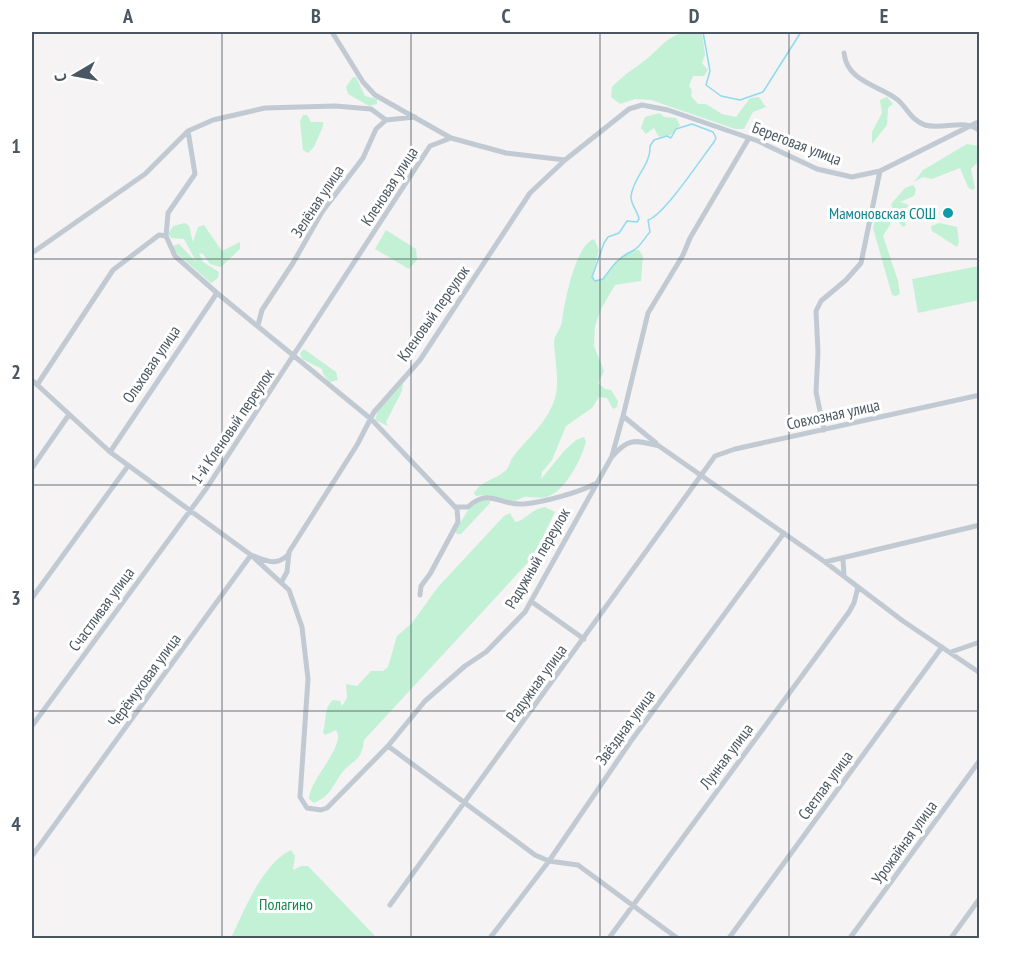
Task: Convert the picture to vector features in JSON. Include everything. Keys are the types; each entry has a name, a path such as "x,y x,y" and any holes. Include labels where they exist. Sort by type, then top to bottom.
{"street":[{"path":"332,32 369,89 451,138 506,153 565,160"},
{"path":"844,53 847,65 856,76 895,98 920,123 930,126 973,126 980,131"},
{"path":"32,253 145,174 189,131 213,120 281,106 364,108 373,110 386,120 415,117"},
{"name":"Береговая улица","path":"633,107 649,106 668,110 749,138 829,173 859,177 880,171 909,154 980,121"},
{"name":"Кленовый переулок","path":"282,581 287,572 289,554 371,419 396,384 420,360 530,193 565,160 633,107"},
{"name":"Зелёная улица","path":"258,325 262,310 293,263 322,212 363,158 376,129 386,120"},
{"path":"189,131 195,174 169,209 166,236 175,256 371,419 455,507 459,514 458,522 421,586 420,595"},
{"name":"Кленовая улица","path":"294,357 429,148 436,142 451,138"},
{"path":"611,458 648,313 749,138"},
{"path":"824,430 816,392 818,352 816,311 821,301 855,272 861,263 880,171"},
{"path":"37,385 113,270 159,235 166,236"},
{"name":"Ольховая улица","path":"110,452 217,293"},
{"name":"1-й Кленовый переулок","path":"191,509 294,357"},
{"path":"32,380 68,416 110,452 171,498 191,509 282,581"},
{"name":"Совхозная улица","path":"703,476 712,460 723,452 980,395"},
{"path":"32,468 68,416"},
{"path":"623,416 659,446"},
{"name":"Радужный переулок","path":"282,581 298,611 308,667 308,699 300,796 305,807 321,810 331,805 388,747 425,701 465,666 486,652 532,602 577,515 611,458 621,446 631,441 659,446 825,562 903,621 980,673"},
{"path":"32,598 128,466"},
{"name":"Радужная улица","path":"390,905 703,476"},
{"path":"455,507 466,507 475,499 488,496 509,504 532,503 579,491 598,483"},
{"name":"Счастливая улица","path":"32,726 191,509"},
{"path":"825,562 980,525"},
{"name":"Звёздная улица","path":"490,939 549,861 631,741 784,533"},
{"path":"251,555 274,563 280,562 289,554"},
{"name":"Черёмуховая улица","path":"32,856 251,555"},
{"path":"843,559 844,576"},
{"name":"Лунная улица","path":"609,939 849,612 858,586"},
{"path":"532,602 585,639"},
{"path":"951,652 980,642"},
{"name":"Светлая улица","path":"729,939 942,647"},
{"path":"388,747 466,801 535,855 549,861 575,864 677,939"},
{"name":"Урожайная улица","path":"850,939 980,760"},
{"path":"951,939 980,898"}],"green space":[{"path":"683,32 702,32 705,55 702,63 708,70 704,76 693,76 689,86 692,90 691,96 698,104 706,104 722,114 736,117 750,98 759,97 766,107 753,112 744,129 735,129 651,100 635,99 620,104 611,97 612,87 616,83 668,40"},
{"path":"353,77 356,77 365,96 377,99 377,104 369,106 348,94 346,87"},
{"path":"887,97 893,104 888,108 887,125 872,144 872,132 882,113 880,100"},
{"path":"660,113 664,117 676,118 680,125 671,135 659,137 654,128 646,134 641,128 645,117"},
{"path":"303,115 307,115 311,122 323,122 314,147 308,153 303,150 300,121"},
{"path":"967,144 979,146 979,161 971,169 975,188 972,190 968,187 960,168 932,179 923,177 914,182 923,170"},
{"path":"913,185 916,189 914,196 900,202 909,205 902,212 906,225 903,227 896,219 891,204 905,188"},
{"path":"884,215 890,219 890,225 883,236 898,281 900,294 896,296 892,295 873,228 875,221"},
{"path":"185,223 189,226 193,242 198,227 204,225 222,251 240,242 240,249 221,267 210,264 203,254 199,253 203,262 219,272 218,278 211,283 173,250 172,246 179,244 197,263 184,239 171,238 168,234 173,226"},
{"path":"940,223 957,227 959,242 957,247 932,231 931,226"},
{"path":"386,230 416,249 417,260 409,269 375,249"},
{"path":"594,239 599,250 592,277 595,281 603,279 618,260 627,253 639,250 643,256 641,281 615,285 601,309 595,326 594,346 604,371 598,383 605,389 611,390 618,401 617,407 613,409 607,398 599,397 592,408 566,426 552,460 542,472 541,479 576,440 584,437 586,441 572,474 554,494 544,498 524,497 510,502 489,496 476,496 474,493 480,486 506,470 513,457 544,420 553,404 557,382 554,340 561,325 576,263 587,244"},
{"path":"979,266 979,300 918,313 912,279"},
{"path":"304,349 336,372 338,380 330,382 322,369 302,359 300,353"},
{"path":"403,383 402,391 386,422 388,426 375,420 378,410"},
{"path":"483,499 490,503 461,534 457,534 455,532 468,510"},
{"path":"545,507 555,512 533,557 364,740 358,758 343,772 326,796 314,803 309,799 311,791 332,754 338,737 336,730 325,735 323,732 326,711 330,703 333,700 340,701 342,706 347,698 346,684 357,686 371,671 383,671 388,667 397,636 412,623 438,587 504,516 510,513 515,522"},
{"name":"Полагино","path":"291,850 295,856 293,870 301,866 308,866 377,938 231,938 263,877 271,866"}],"waterway":[{"path":"703,32 710,71 706,85 721,96 740,100 763,92 801,32"},
{"path":"692,124 713,132 716,138 714,142 672,198 648,220 650,232 636,249 616,262 603,279 595,281 592,277 608,237 619,233 627,221 637,222 639,219 631,196 635,182 648,159 650,146 654,140 667,136 671,138 676,129 692,124"}],"place":[{"name":"Мамоновская СОШ","path":"948,213"}]}
